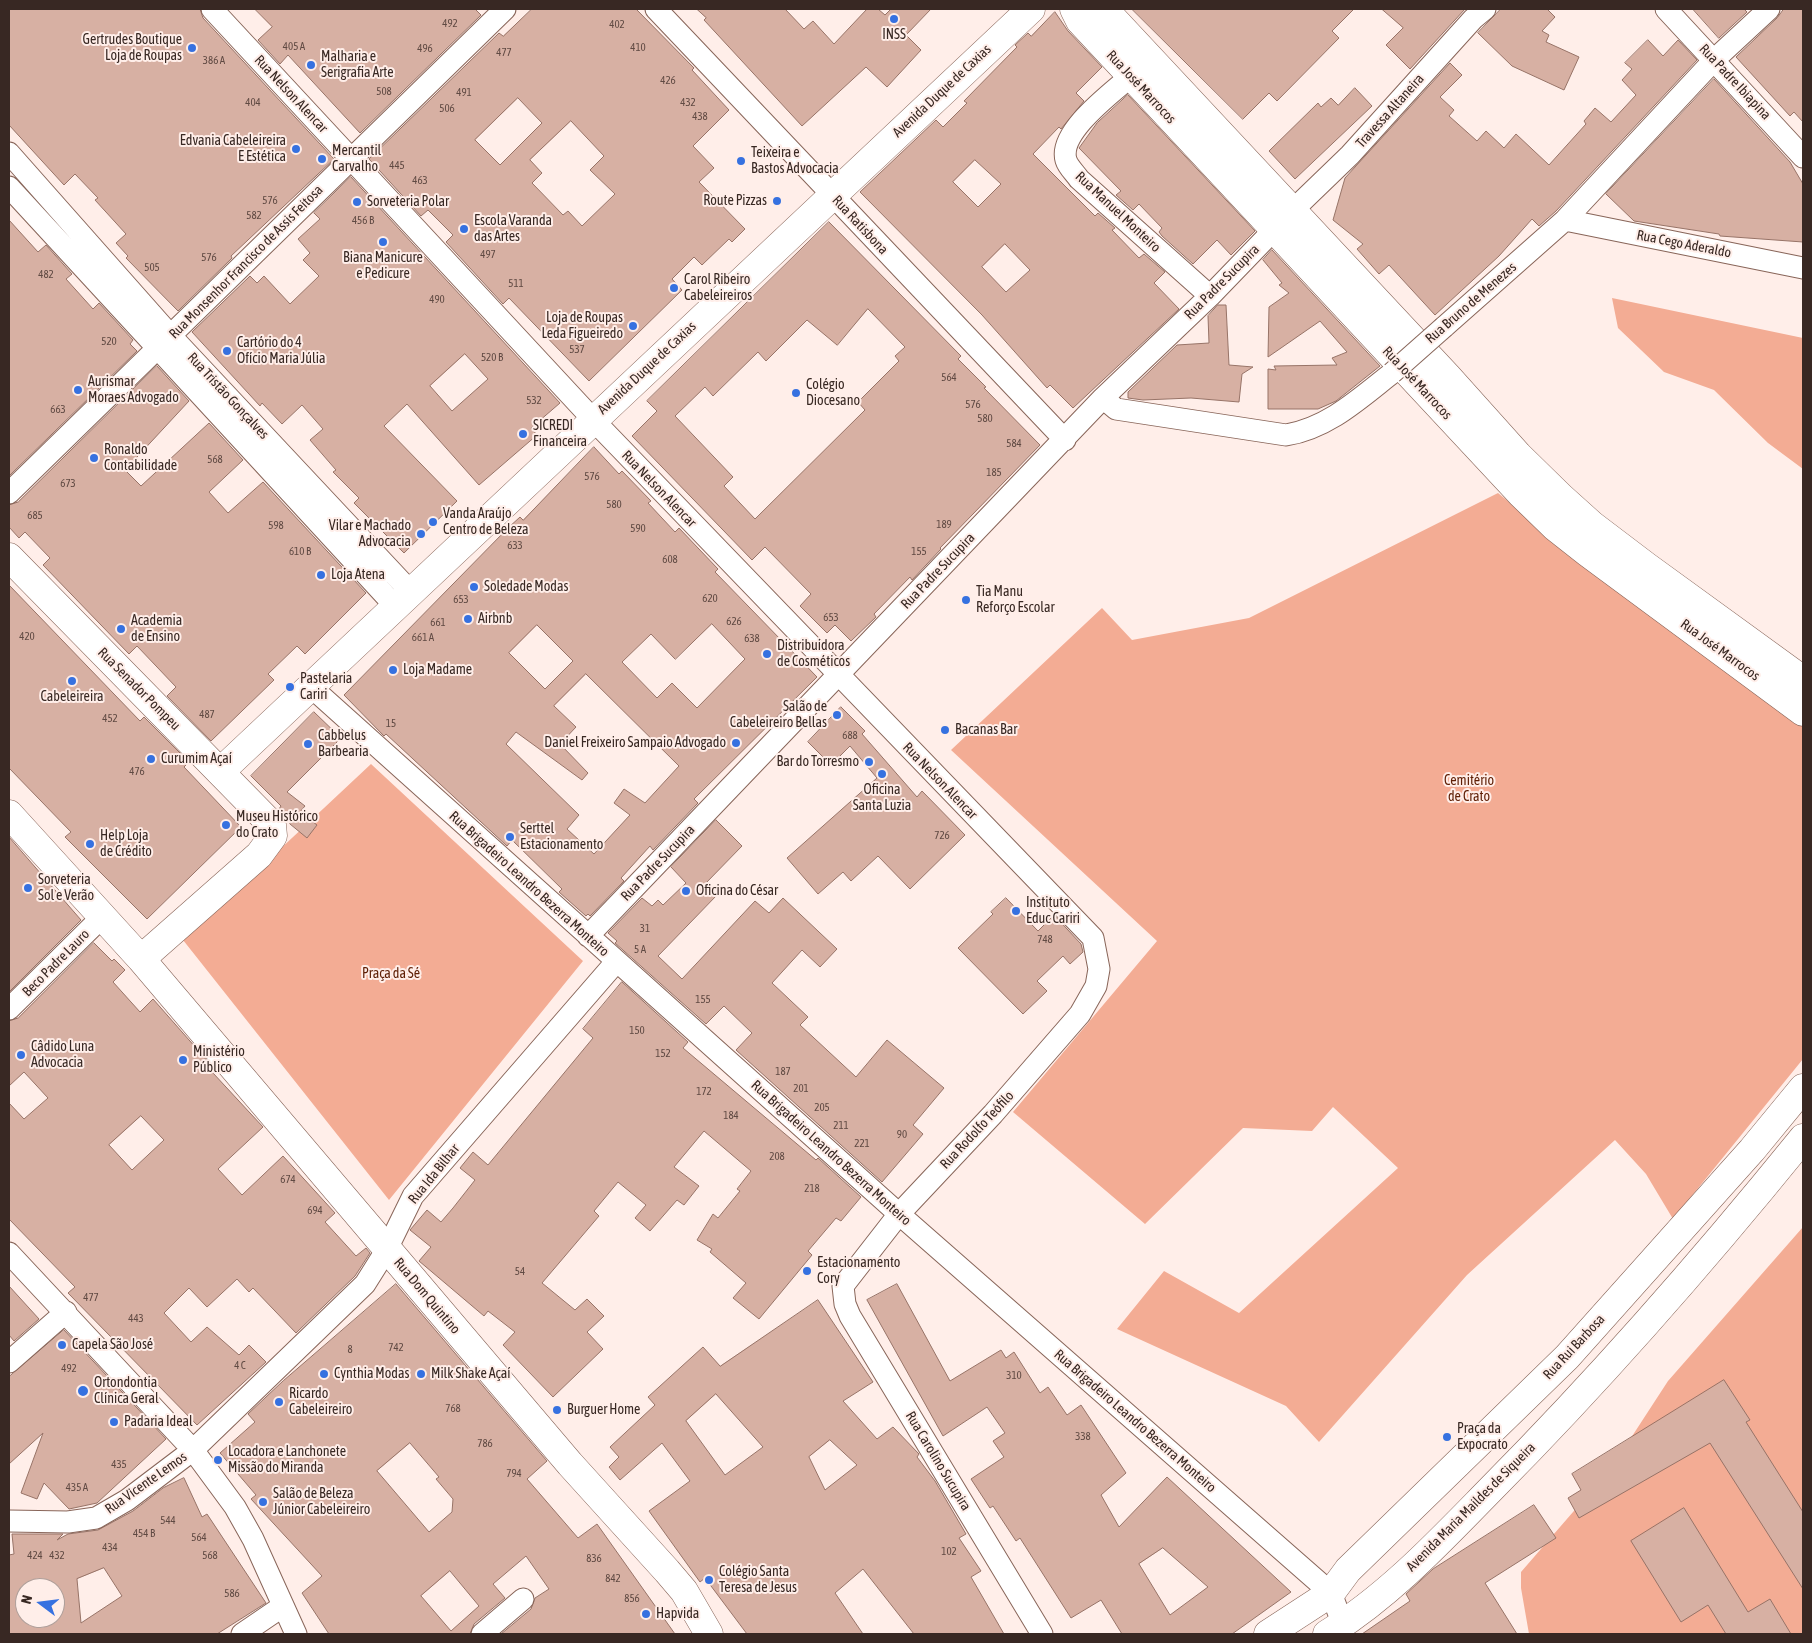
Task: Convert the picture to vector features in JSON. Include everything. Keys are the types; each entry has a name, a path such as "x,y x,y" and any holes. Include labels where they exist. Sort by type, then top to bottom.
{"main road":[{"name":"Avenida Duque de Caxias","path":"221,771 831,195 1031,9"},
{"name":"Rua José Marrocos","path":"1074,9 1080,21 1274,230 1521,494 1555,526 1639,576 1803,680"},
{"name":"Rua José Marrocos","path":"1104,9 1293,210 1524,461 1592,525 1639,576 1803,712"},
{"name":"Rua Senador Pompeu","path":"9,557 270,820 274,832 266,848 141,959"},
{"name":"Rua Dom Quintino","path":"9,814 141,959 570,1464 667,1571 693,1606 709,1634"},
{"name":"Rua Rui Barbosa","path":"1332,1593 1348,1570 1567,1357 1752,1150 1803,1088"},
{"name":"Avenida Maria Maildes de Siqueira","path":"1335,1630 1442,1538 1605,1368 1726,1232 1803,1138"},
{"path":"1268,1634 1332,1593"}],"street":[{"name":"Rua Nelson Alencar","path":"212,9 593,419 837,676 1086,930 1093,938 1099,969"},
{"name":"Rua Monsenhor Francisco de Assis Feitosa","path":"9,493 505,9"},
{"name":"Rua Ratisbona","path":"656,9 1065,440"},
{"name":"Rua Padre Ibiapina","path":"1666,9 1715,59 1803,156"},
{"name":"Rua Bruno de Menezes","path":"1103,398 1116,409 1286,435 1300,433 1323,424 1392,373 1565,220 1715,59 1769,9"},
{"name":"Travessa Altaneira","path":"1293,210 1350,155 1474,12"},
{"name":"Rua Manuel Monteiro","path":"1131,76 1074,130 1068,139 1066,161 1080,179 1210,296"},
{"name":"Rua Tristão Gonçalves","path":"9,153 164,343"},
{"name":"Rua Tristão Gonçalves","path":"9,187 164,343 403,599"},
{"name":"Rua Padre Sucupira","path":"588,936 1065,440 1103,398 1210,296 1293,210"},
{"name":"Rua Cego Aderaldo","path":"1565,220 1803,268"},
{"name":"Rua Brigadeiro Leandro Bezerra Monteiro","path":"310,686 899,1214 1332,1593"},
{"name":"Beco Padre Lauro","path":"9,1009 103,916"},
{"name":"Rua Ida Bilhar","path":"193,1450 365,1284 387,1249 413,1196 616,962"},
{"name":"Rua Rodolfo Teófilo","path":"843,1286 899,1214 993,1114 1080,1014 1096,986 1099,969"},
{"path":"9,1252 193,1450 234,1507 253,1539 296,1634"},
{"name":"Rua Carolino Sucupira","path":"843,1286 844,1304 850,1316 1042,1634"},
{"path":"9,1362 66,1312"},
{"name":"Rua Vicente Lemos","path":"9,1521 68,1522 96,1518 127,1500 193,1450"},
{"path":"1332,1593 1335,1630"},
{"path":"482,1634 522,1599"},
{"path":"242,1634 283,1606"}],"green space":[{"path":"1612,298 1803,338 1803,469 1768,443 1714,390 1664,372 1618,328"},
{"name":"Cemitério de Crato","path":"1498,493 1587,566 1803,725 1803,1059 1673,1219 1646,1174 1615,1140 1467,1275 1319,1442 1286,1406 1117,1329 1164,1271 1239,1313 1398,1168 1333,1107 1312,1131 1243,1128 1145,1224 1013,1112 1157,941 951,750 1102,608 1132,640 1249,618"},
{"name":"Praça da Sé","path":"371,764 583,961 389,1200 183,940"},
{"path":"1803,1227 1803,1634 1529,1634 1521,1588 1521,1572 1612,1467 1668,1381"}],"building":[{"path":"9,9 200,9 203,18 334,159 231,256 232,258 178,311 126,258 128,256 116,243 126,234 95,200 98,198 75,174 64,185 9,125"},
{"path":"255,9 475,9 481,15 360,133 288,55 280,64 258,40 272,27"},
{"path":"532,9 636,9 694,68 692,70 729,110 693,146 714,168 699,182 745,229 732,242 729,239 702,265 694,257 672,279 682,290 589,381 509,298 503,304 446,242 453,235 428,210 421,216 369,159 499,33 503,36","holes":["518,98 542,123 500,165 475,140","571,121 604,156 590,170 615,194 582,226 568,211 563,215 532,183 542,173 530,160"]},
{"path":"697,9 785,9 804,29 813,21 834,44 867,9 878,9 885,15 891,9 931,9 906,35 921,50 887,87 866,67 802,126 704,20 706,18"},
{"path":"1132,9 1354,9 1332,31 1339,38 1277,101 1269,93 1243,119"},
{"path":"1382,9 1465,9 1410,69 1386,45 1403,28"},
{"path":"1501,9 1547,9 1555,17 1542,31 1549,35 1546,42 1579,57 1564,90 1512,66 1478,33"},
{"path":"1693,9 1744,9 1747,12 1719,38"},
{"path":"1784,9 1803,9 1803,122 1794,112 1790,116 1736,57"},
{"path":"1055,12 1068,31 1102,67 1076,93 1084,101 1061,129 1059,127 1033,154 1095,216 1098,213 1115,228 1112,230 1139,258 1144,254 1165,272 1154,283 1179,309 1073,408 1050,385 1047,388 982,315 860,192 936,120 943,127 967,103 964,101 1017,47 1015,45 1028,33 1031,36","holes":["975,160 1001,184 978,207 953,182","1005,244 1030,270 1006,292 982,267"]},
{"path":"1648,40 1663,56 1678,40 1697,60 1556,211 1539,226 1532,219 1499,256 1435,315 1389,265 1379,274 1357,249 1363,244 1333,220 1345,178 1450,63 1462,75 1440,97 1454,110 1449,116 1477,141 1486,131 1504,148 1516,134 1549,165 1586,124 1584,121 1595,108 1611,122 1636,95 1622,80 1632,69 1625,63"},
{"path":"1714,79 1790,162 1803,184 1803,242 1720,236 1719,234 1634,221 1606,194"},
{"path":"1355,88 1372,106 1295,179 1269,151 1318,103 1321,107 1331,98 1338,105"},
{"path":"1128,95 1255,231 1231,255 1217,240 1193,264 1162,236 1159,232 1162,228 1139,204 1133,210 1116,195 1121,191 1079,148 1097,123"},
{"path":"351,177 560,403 531,428 537,435 479,485 407,404 384,426 457,501 404,553 354,503 359,498 333,472 336,470 310,440 323,429 302,405 282,424 262,403 260,406 192,332 250,276 257,283 264,276 290,304 319,276 303,260 310,253 298,239 320,219 314,213","holes":["465,354 488,379 452,411 430,386"]},
{"path":"9,220 38,252 46,245 72,274 66,279 93,309 99,303 133,340 130,344 137,351 9,476"},
{"path":"829,222 961,356 958,359 1040,445 940,548 912,580 910,577 874,614 876,617 851,641 835,625 827,633 800,606 811,594 765,547 752,560 632,436 657,411 647,401","holes":["868,309 905,347 895,356 899,361 858,402 865,410 755,519 724,486 733,477 675,416 705,387 713,396 758,352 766,361 807,320 837,345"]},
{"path":"1272,250 1380,366 1336,401 1318,409 1268,409 1268,369 1276,370 1274,366 1337,365 1332,358 1347,352 1320,321 1268,357 1269,307 1289,293 1279,285 1282,283 1263,260"},
{"path":"1218,305 1226,305 1229,365 1253,367 1242,374 1239,402 1191,398 1143,400 1128,398 1128,392 1177,345 1209,343 1208,316"},
{"path":"157,366 189,401 125,470 141,486 209,423 243,460 209,492 228,513 263,482 366,593 305,654 297,646 268,674 274,680 211,741 167,696 176,687 137,646 129,654 43,565 50,558 25,532 19,538 9,527 9,505 18,502"},
{"path":"594,447 619,474 622,471 651,501 648,503 675,532 679,528 718,569 715,572 817,677 694,799 698,803 653,850 650,846 621,878 624,881 590,916 588,914 586,916 559,892 562,889 512,840 507,846 386,734 384,736 344,695 508,528 520,517 523,520","holes":["712,624 745,659 697,708 672,683 657,698 622,662 651,634 675,659","537,625 573,661 545,689 509,653","586,674 679,766 645,803 624,789 614,803 630,815 594,854 567,829 579,815 506,744 516,732 582,780 588,773 560,744 576,727 554,706"]},
{"path":"9,585 140,721 144,717 189,762 184,767 241,827 147,919 65,837 71,832 9,768"},
{"path":"841,707 865,731 862,734 917,797 922,791 965,835 910,889 878,856 851,881 843,872 818,894 787,858 877,778 850,746 831,765 808,742"},
{"path":"314,712 341,738 287,792 305,806 293,820 279,809 281,806 251,776"},
{"path":"300,812 317,825 307,838 290,824"},
{"path":"716,820 742,846 705,884 717,895 658,956 682,979 755,901 769,913 783,898 837,949 820,967 802,950 772,983 808,1017 800,1025 856,1077 887,1040 944,1088 913,1125 923,1134 882,1182 736,1050 752,1033 724,1006 706,1024 615,943 617,941 608,933 642,898 652,906 658,900 663,905 686,883 671,867"},
{"path":"9,837 81,920 9,992"},
{"path":"1006,898 1038,931 1054,915 1081,944 1083,952 1070,964 1063,956 1037,981 1047,991 1023,1014 958,948 993,914 991,912"},
{"path":"94,943 112,961 114,959 125,970 113,982 140,1012 153,999 204,1057 215,1071 213,1073 263,1127 218,1169 242,1195 283,1156 335,1213 325,1222 356,1256 366,1248 370,1253 355,1276 296,1333 253,1288 249,1292 237,1279 207,1307 189,1288 164,1313 191,1342 207,1327 239,1355 249,1345 266,1362 197,1425 68,1293 75,1287 9,1219 9,1103 24,1119 48,1098 24,1072 9,1086 9,1021 18,1018","holes":["141,1116 164,1140 132,1170 109,1145"]},
{"path":"622,982 688,1042 683,1048 816,1160 818,1158 861,1197 841,1221 836,1218 808,1251 812,1255 759,1319 733,1298 746,1283 710,1252 712,1249 697,1240 713,1214 718,1218 740,1191 737,1189 751,1171 704,1131 674,1167 699,1186 684,1205 677,1200 650,1231 635,1218 646,1205 618,1182 594,1211 599,1216 542,1283 575,1310 587,1299 604,1316 587,1332 603,1349 553,1397 503,1345 515,1332 488,1311 484,1316 419,1261 431,1247 410,1230 427,1210 441,1222 453,1208 475,1180 460,1168 473,1152 488,1165 593,1038 583,1029"},
{"path":"396,1284 547,1461 527,1479 578,1538 597,1524 675,1634 501,1634 531,1609 535,1598 549,1589 526,1556 493,1584 505,1598 474,1624 470,1634 329,1634 302,1593 322,1576 251,1499 256,1495 220,1453 255,1422 248,1414 283,1381","holes":["410,1443 439,1477 436,1479 453,1499 452,1512 429,1532 377,1471","450,1571 479,1606 451,1631 421,1596"]},
{"path":"897,1284 950,1381 1001,1350 1006,1358 1014,1352 1040,1393 1048,1387 1067,1415 1081,1405 1126,1473 1101,1495 1119,1527 1167,1477 1291,1592 1232,1634 1122,1634 1101,1600 1071,1618 1020,1538 1016,1541 993,1506 990,1508 971,1479 1004,1457 993,1441 1005,1433 987,1407 943,1436 867,1300","holes":["1163,1548 1208,1587 1170,1615 1139,1564"]},
{"path":"9,1286 39,1319 14,1341 9,1335"},
{"path":"818,1300 873,1382 843,1401 877,1439 893,1427 919,1454 917,1457 935,1481 966,1534 959,1538 981,1571 971,1577 1004,1634 914,1634 863,1569 835,1593 863,1634 747,1634 705,1578 700,1582 649,1511 690,1481 662,1443 620,1480 609,1467 619,1457 610,1447 655,1405 648,1397 703,1347 720,1366","holes":["716,1394 763,1447 725,1475 686,1421","830,1440 857,1465 825,1490 809,1457"]},
{"path":"64,1330 166,1439 97,1503 69,1509 44,1483 37,1499 21,1493 43,1433 9,1464 9,1377"},
{"path":"1724,1380 1750,1420 1746,1422 1803,1512 1803,1589 1710,1443 1579,1518 1568,1498 1581,1490 1572,1474"},
{"path":"184,1478 202,1517 207,1514 266,1603 217,1634 9,1634 9,1555 14,1554 12,1534 63,1534 57,1540 68,1534 98,1530 133,1511 163,1488","holes":["104,1568 122,1596 81,1623 77,1579"]},
{"path":"1534,1505 1556,1538 1485,1583 1517,1634 1362,1634 1410,1601 1406,1594 1433,1569"},
{"path":"1684,1508 1748,1612 1770,1599 1791,1634 1726,1634 1708,1605 1681,1622 1631,1541"}],"place":[{"name":"INSS","path":"894,19"},
{"name":"Gertrudes Boutique Loja de Roupas","path":"192,48"},
{"name":"Malharia e Serigrafia Arte","path":"311,65"},
{"name":"Edvania Cabeleireira E Estética","path":"296,149"},
{"name":"Mercantil Carvalho","path":"322,159"},
{"name":"Teixeira e Bastos Advocacia","path":"741,161"},
{"name":"Route Pizzas","path":"777,201"},
{"name":"Sorveteria Polar","path":"357,202"},
{"name":"Escola Varanda das Artes","path":"464,229"},
{"name":"Biana Manicure e Pedicure","path":"383,242"},
{"name":"Carol Ribeiro Cabeleireiros","path":"674,288"},
{"name":"Loja de Roupas Leda Figueiredo","path":"633,326"},
{"name":"Cartório do 4 Ofício Maria Júlia","path":"227,351"},
{"name":"Aurismar Moraes Advogado","path":"78,390"},
{"name":"Colégio Diocesano","path":"796,393"},
{"name":"SICREDI Financeira","path":"523,434"},
{"name":"Ronaldo Contabilidade","path":"94,458"},
{"name":"Vanda Araújo Centro de Beleza","path":"433,522"},
{"name":"Vilar e Machado Advocacia","path":"421,534"},
{"name":"Loja Atena","path":"321,575"},
{"name":"Soledade Modas","path":"474,587"},
{"name":"Tia Manu Reforço Escolar","path":"966,600"},
{"name":"Airbnb","path":"468,619"},
{"name":"Academia de Ensino","path":"121,629"},
{"name":"Distribuidora de Cosméticos","path":"767,654"},
{"name":"Loja Madame","path":"393,670"},
{"name":"Cabeleireira","path":"72,681"},
{"name":"Pastelaria Cariri","path":"290,687"},
{"name":"Salão de Cabeleireiro Bellas","path":"837,715"},
{"name":"Bacanas Bar","path":"945,730"},
{"name":"Daniel Freixeiro Sampaio Advogado","path":"736,743"},
{"name":"Cabbelus Barbearia","path":"308,744"},
{"name":"Curumim Açaí","path":"151,759"},
{"name":"Bar do Torresmo","path":"869,762"},
{"name":"Oficina Santa Luzia","path":"882,774"},
{"name":"Museu Histórico do Crato","path":"226,825"},
{"name":"Serttel Estacionamento","path":"510,837"},
{"name":"Help Loja de Crédito","path":"90,844"},
{"name":"Sorveteria Sol e Verão","path":"28,888"},
{"name":"Oficina do César","path":"686,891"},
{"name":"Instituto Educ Cariri","path":"1016,911"},
{"name":"Câdido Luna Advocacia","path":"21,1055"},
{"name":"Ministério Público","path":"183,1060"},
{"name":"Estacionamento Cory","path":"807,1271"},
{"name":"Capela São José","path":"62,1345"},
{"name":"Cynthia Modas","path":"324,1374"},
{"name":"Milk Shake Açaí","path":"421,1374"},
{"name":"Ortondontia Clínica Geral","path":"83,1391"},
{"name":"Ricardo Cabeleireiro","path":"279,1402"},
{"name":"Burguer Home","path":"557,1410"},
{"name":"Padaria Ideal","path":"114,1422"},
{"name":"Praça da Expocrato","path":"1447,1437"},
{"name":"Locadora e Lanchonete Missão do Miranda","path":"218,1460"},
{"name":"Salão de Beleza Júnior Cabeleireiro","path":"263,1502"},
{"name":"Colégio Santa Teresa de Jesus","path":"709,1580"},
{"name":"Hapvida","path":"646,1614"}]}
